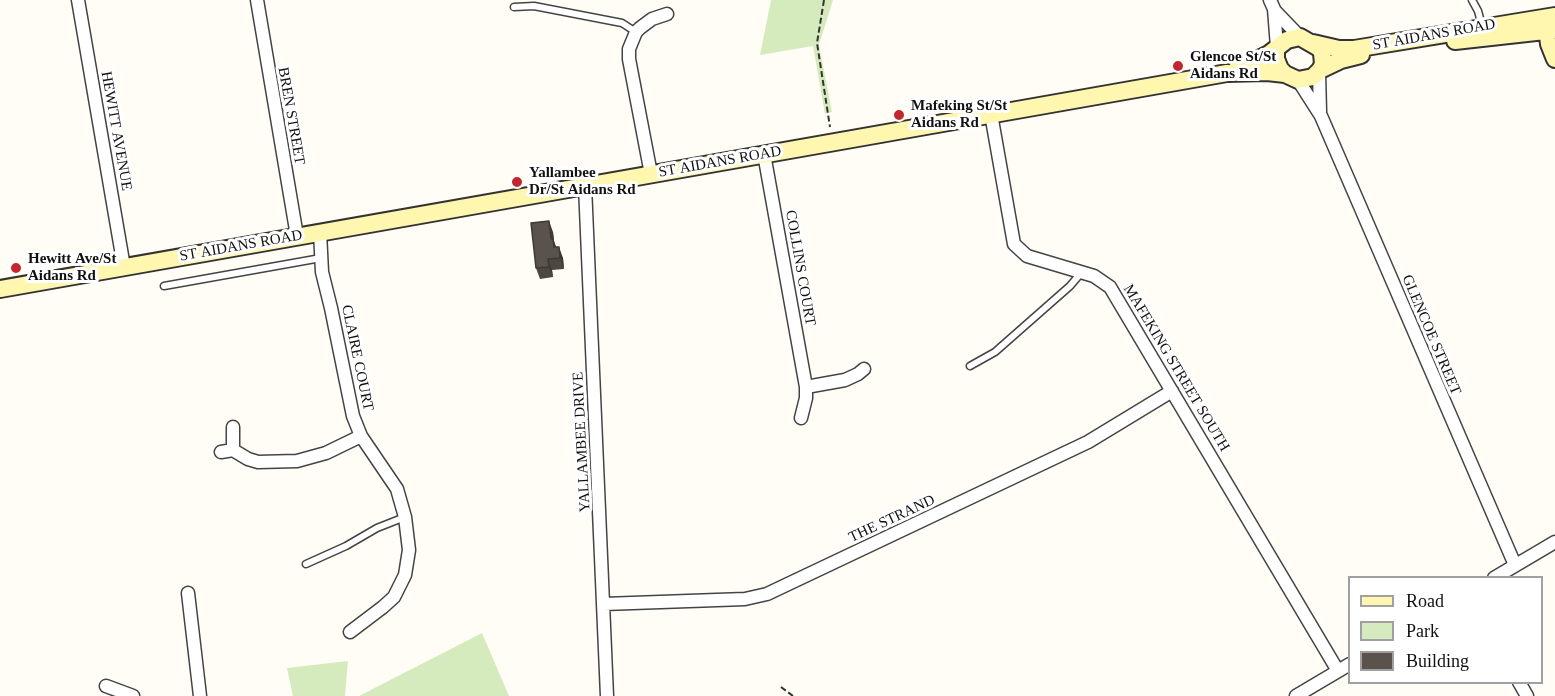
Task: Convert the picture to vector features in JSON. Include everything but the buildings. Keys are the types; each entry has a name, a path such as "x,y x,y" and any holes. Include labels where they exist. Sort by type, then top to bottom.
{"street":[{"name":"HEWITT AVENUE","path":"78,0 124,267"},
{"name":"BREN STREET","path":"256,0 297,236"},
{"path":"1272,4 1306,40 1322,53 1323,64 1320,71 1308,80 1292,77 1278,64 1272,4"},
{"path":"651,174 629,49 636,32 651,20 667,14"},
{"name":"ST AIDANS ROAD","path":"1306,40 1339,49 1354,49 1482,26 1551,24"},
{"name":"ST AIDANS ROAD","path":"1320,71 1341,60 1551,24"},
{"path":"1551,24 1555,59"},
{"path":"1276,48 1287,40 1306,40"},
{"name":"ST AIDANS ROAD","path":"1227,74 1261,59 1276,48"},
{"name":"GLENCOE STREET","path":"1320,71 1321,117"},
{"name":"ST AIDANS ROAD","path":"0,289 1227,74 1275,72 1292,77"},
{"name":"GLENCOE STREET","path":"1292,77 1321,117 1515,566"},
{"name":"MAFEKING STREET SOUTH","path":"991,114 1014,244 1027,256 1101,279 1110,287 1338,671"},
{"name":"COLLINS COURT","path":"764,154 806,387 805,409 801,418"},
{"name":"YALLAMBEE DRIVE","path":"585,186 607,696"},
{"name":"CLAIRE COURT","path":"320,232 322,272 353,416 362,436 392,479 405,517 409,549 405,575 394,597 350,632"},
{"path":"806,387 845,380 864,369"},
{"name":"THE STRAND","path":"604,604 745,599 767,594 1088,442 1172,391"},
{"path":"233,427 227,451 258,462 297,461 326,453 362,436"},
{"path":"1498,576 1555,542"},
{"path":"188,593 201,696"},
{"path":"1296,696 1348,665"},
{"path":"106,686 133,696"}],"lane":[{"path":"1472,0 1482,26"},
{"path":"514,7 534,6 622,23 636,32"},
{"name":"ST AIDANS ROAD","path":"164,286 321,258"},
{"path":"970,366 994,352 1070,286 1081,272"},
{"path":"306,564 346,546 377,528 405,517"}],"path":[{"path":"824,0 817,40 830,129"},
{"path":"781,687 793,696"}],"green space":[{"path":"771,0 833,0 819,45 832,112 825,114 813,46 760,55"},
{"path":"482,633 509,696 359,696"},
{"path":"348,661 345,696 293,696 287,668"}],"place":[{"name":"Glencoe St/St Aidans Rd","path":"1178,66"},
{"name":"Mafeking St/St Aidans Rd","path":"899,115"},
{"name":"Yallambee Dr/St Aidans Rd","path":"517,182"},
{"name":"Hewitt Ave/St Aidans Rd","path":"16,268"}]}
